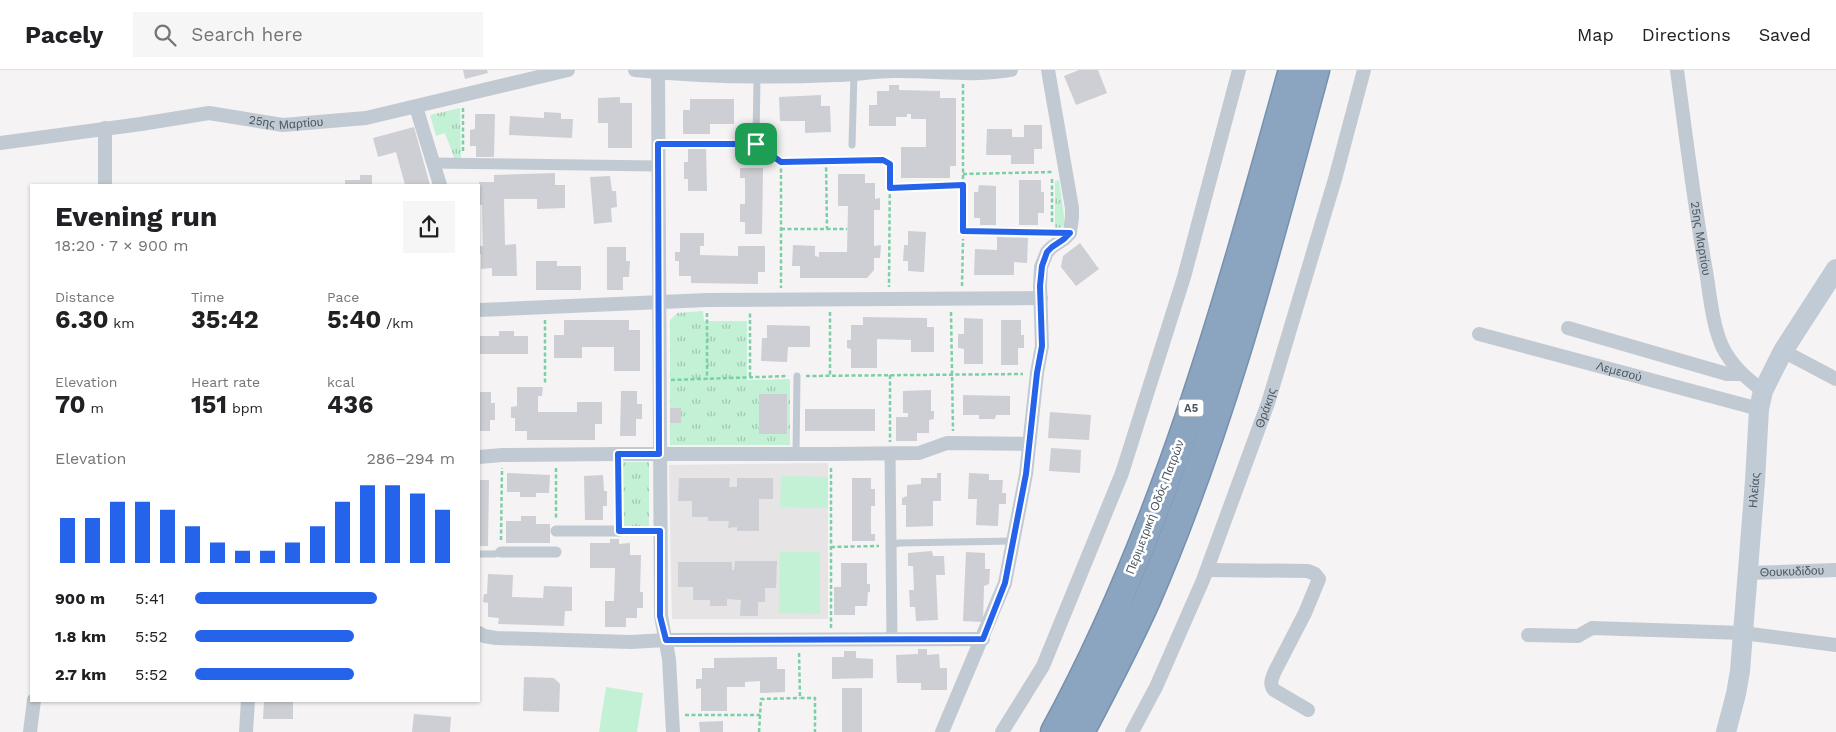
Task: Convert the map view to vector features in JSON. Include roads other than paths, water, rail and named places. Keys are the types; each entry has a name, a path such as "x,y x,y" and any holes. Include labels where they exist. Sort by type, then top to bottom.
{"highway":[{"name":"Περιμετρική Οδός Πατρών","path":"1054,732 1092,659 1124,588 1181,442 1248,226 1292,70"},
{"name":"Περιμετρική Οδός Πατρών","path":"1081,732 1114,670 1147,600 1204,450 1238,348 1272,233 1316,70"}],"main road":[{"name":"Ηλείας","path":"1726,732 1736,694 1743,633 1761,400 1783,351 1836,269"}],"street":[{"name":"25ης Μαρτίου","path":"0,143 209,113 283,125 376,117 463,94 568,70"},
{"path":"635,70 757,77 802,73 854,74 892,70 963,72 1011,70"},
{"path":"942,732 983,639 1005,583 1024,488 1037,373 1042,346 1040,276 1044,258 1052,247 1070,233 1072,216 1048,70"},
{"path":"1002,732 1043,666 1122,473 1184,276 1239,70"},
{"name":"Θράκης","path":"1132,732 1156,687 1208,570 1268,403 1335,180 1364,70"},
{"name":"25ης Μαρτίου","path":"1677,70 1714,320 1722,345 1732,362 1761,400"},
{"path":"658,72 660,616 670,659 673,732"},
{"path":"416,107 440,184"},
{"path":"104,128 105,184"},
{"path":"433,164 658,166"},
{"path":"480,310 707,300 1041,298"},
{"path":"1568,328 1727,374 1742,374"},
{"name":"Λεμεσού","path":"1479,334 1761,400"},
{"path":"1783,351 1836,379"},
{"path":"480,457 556,454 919,453 953,442 1029,444"},
{"path":"890,453 892,639"},
{"path":"556,532 619,531"},
{"path":"501,552 556,552"},
{"path":"1208,570 1308,571 1315,574 1319,579 1312,598 1277,666 1271,682 1271,687 1274,690 1308,710"},
{"name":"Θουκυδίδου","path":"1748,573 1836,570"},
{"path":"1528,635 1578,636 1592,628 1743,633 1836,645"},
{"path":"480,633 484,636 496,638 631,642 666,640 983,639"},
{"path":"30,732 34,702"},
{"path":"246,732 248,702"}],"lane":[{"path":"852,145 854,74"},
{"path":"756,144 757,77"},
{"path":"963,231 1070,233"},
{"path":"796,454 797,376"},
{"path":"891,545 899,542 1013,541"},
{"path":"480,554 501,552"}]}
